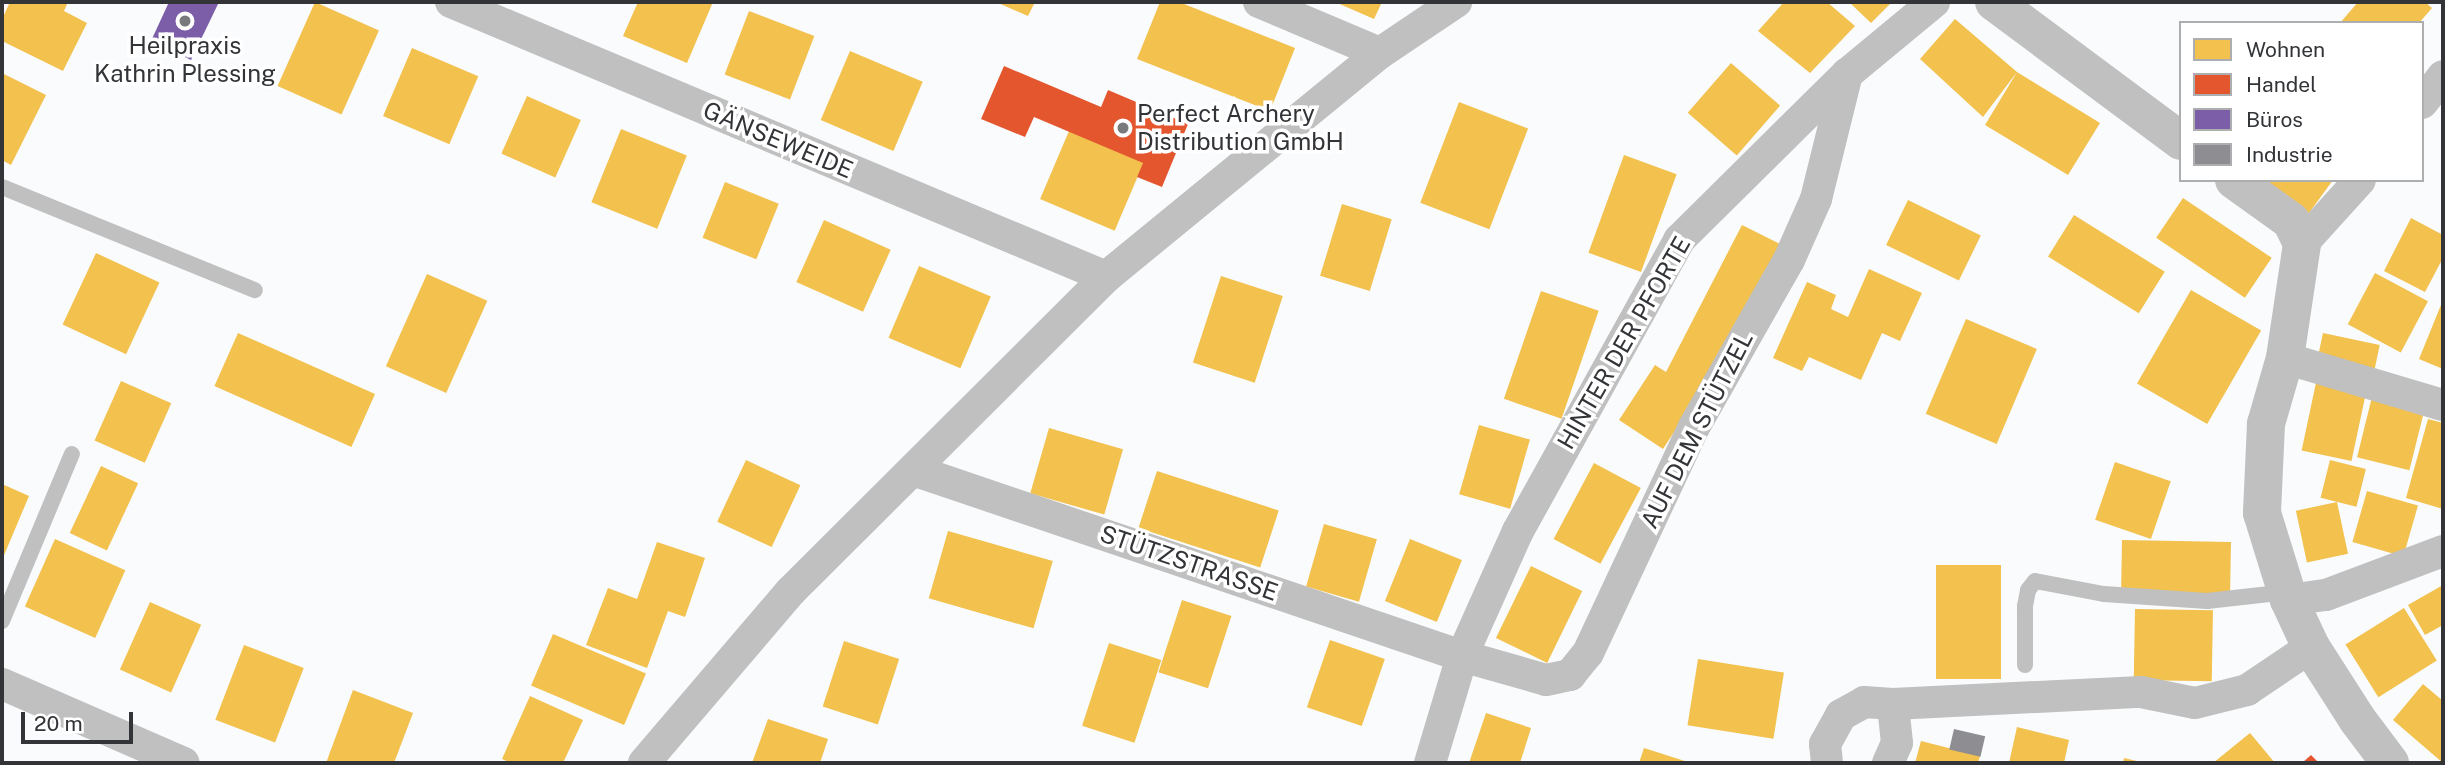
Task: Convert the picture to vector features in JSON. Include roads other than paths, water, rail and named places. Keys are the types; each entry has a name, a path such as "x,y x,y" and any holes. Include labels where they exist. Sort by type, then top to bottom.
{"street":[{"name":"GÄNSEWEIDE","path":"451,2 1106,278"},
{"path":"1259,2 1380,53"},
{"path":"644,763 791,591 916,471 1106,278 1380,53 1457,2"},
{"name":"HINTER DER PFORTE","path":"1430,763 1462,656 1518,531 1679,240 1847,74 1934,2"},
{"path":"1994,2 2179,140"},
{"name":"AUF DEM STÜTZEL","path":"1462,656 1546,680 1570,675 1588,653 1694,427 1789,260 1816,199 1847,74"},
{"path":"2424,100 2443,76"},
{"path":"2237,182 2291,221 2302,244"},
{"path":"2358,182 2302,244 2285,358 2266,424 2262,513 2288,596 2311,648 2357,719 2390,763"},
{"path":"2285,358 2443,405"},
{"name":"STÜTZSTRASSE","path":"916,471 1462,656"},
{"path":"2288,596 2326,595 2443,551"},
{"path":"1827,763 1825,744 1841,715 1864,702 1893,705 2141,692 2195,703 2247,690 2311,648"},
{"path":"2,684 184,763"},
{"path":"1888,763 1897,743 1893,705"}],"lane":[{"path":"2,187 255,290"},
{"path":"2,621 72,454"},
{"path":"2025,665 2025,606 2028,590 2035,581 2104,594 2207,601 2288,596"}],"place":[{"name":"Heilpraxis Kathrin Plessing","path":"185,21"},
{"name":"Perfect Archery Distribution GmbH","path":"1123,128"}]}
